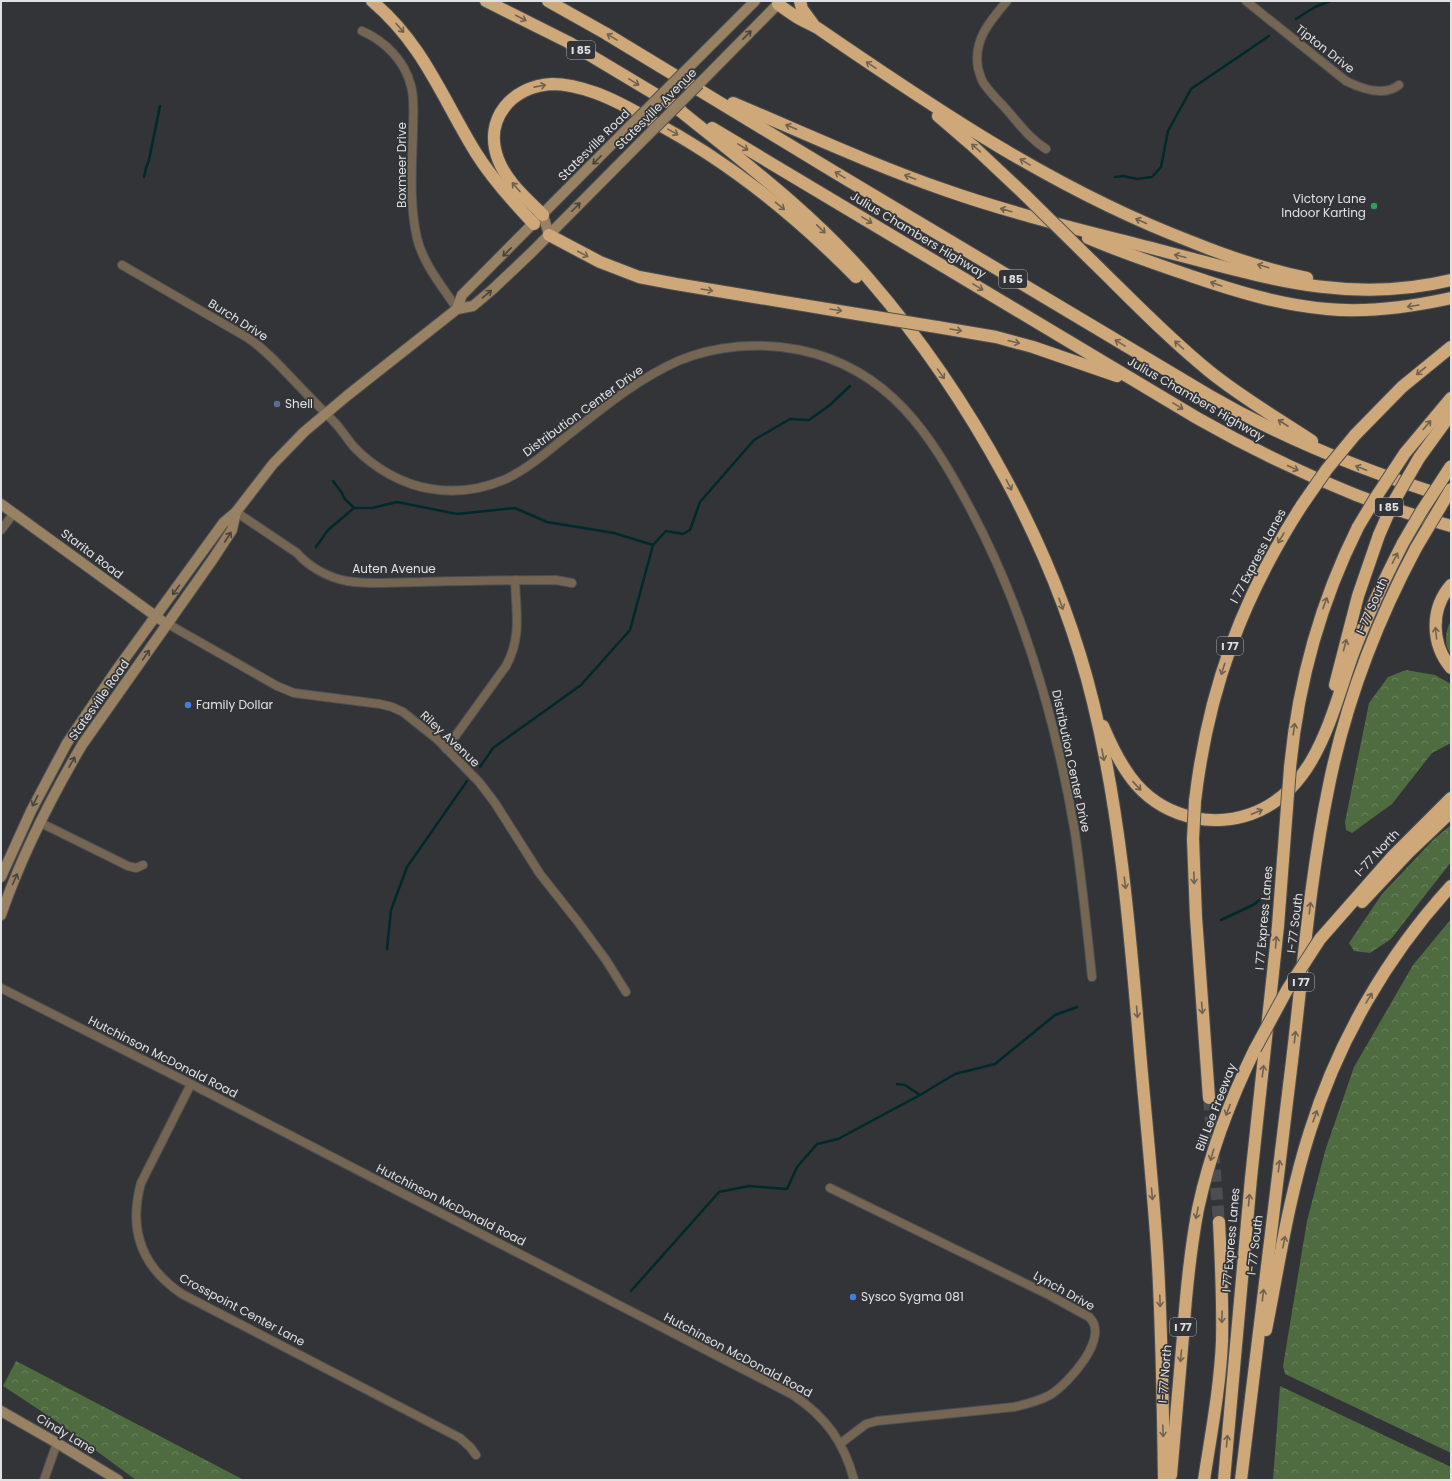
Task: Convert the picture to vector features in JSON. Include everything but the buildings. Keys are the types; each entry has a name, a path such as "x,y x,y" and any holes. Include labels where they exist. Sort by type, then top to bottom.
{"highway":[{"path":"372,1 396,24 416,48 434,77 469,142 500,188 538,220"},
{"name":"Julius Chambers Highway","path":"486,1 568,42 1219,430 1297,470 1371,501 1451,526"},
{"name":"Julius Chambers Highway","path":"548,1 693,85 836,173 1215,399 1262,425 1340,459 1394,480 1451,498"},
{"path":"800,1 802,9 816,28"},
{"path":"778,2 800,19 816,28 904,88 1044,173 1086,196 1144,223 1204,247 1265,267 1302,277 1383,290"},
{"path":"538,220 498,159 494,142 497,119 512,99 534,87 553,84 595,93 623,105 674,132 714,157 761,191 798,222 844,265 918,343"},
{"path":"693,85 900,174 977,201 1044,220 1274,279 1331,289 1383,290 1418,287 1451,280"},
{"path":"904,88 968,142 1024,194 1155,323 1208,370 1247,399 1340,459"},
{"path":"673,105 782,194 826,234 884,297 968,413 1024,514 1058,593 1093,703 1119,838 1129,922 1158,1262 1164,1480"},
{"path":"1044,220 1146,261 1232,290 1279,302 1328,309 1362,310 1398,308 1451,298"},
{"path":"549,235 600,262 639,277 683,286 996,337 1033,347 1145,386"},
{"name":"I 77 Express Lanes","path":"1209,1098 1196,918 1193,839 1195,801 1201,755 1211,712 1233,639 1260,575 1280,539 1327,470 1354,436 1402,387 1451,347"},
{"name":"I 77 Express Lanes","path":"1224,1480 1251,1178 1277,934 1290,768 1300,694 1311,646 1332,586 1358,527 1405,453 1451,398"},
{"path":"1323,737 1356,603 1379,535 1393,503 1419,458 1451,414"},
{"path":"1093,703 1114,752 1124,768 1135,783 1148,796 1166,808 1178,814 1197,819 1216,820 1246,816 1265,808 1282,796 1299,780 1311,762 1323,737 1368,617 1385,578 1421,512 1451,466"},
{"name":"I-77 South","path":"1241,1480 1310,912 1326,798 1343,729 1364,662 1388,603 1416,548 1451,489"},
{"path":"1451,585 1440,603 1435,628 1440,650 1451,668"},
{"name":"I-77 North","path":"1255,1049 1287,990 1323,935 1393,856 1451,798"},
{"path":"1323,935 1344,922 1408,853 1451,812"},
{"path":"1247,1431 1291,1202 1303,1154 1317,1109 1345,1044 1377,984 1416,927 1451,886"},
{"name":"Bill Lee Freeway","path":"1206,1176 1227,1112 1255,1049"},
{"name":"I-77 North","path":"1170,1480 1189,1269 1194,1228 1206,1176"},
{"name":"I 77 Express Lanes","path":"1204,1480 1216,1400 1222,1342 1223,1301 1218,1222"}],"main road":[{"name":"Statesville Road","path":"457,309 462,295 755,1"},
{"name":"Statesville Avenue","path":"549,235 720,63 778,2"},
{"path":"538,220 549,235"},
{"name":"Statesville Road","path":"1,877 30,811 67,743 115,672 224,522 236,512 273,464 325,414 457,309 473,306 507,276 549,235"},
{"name":"Starita Road","path":"1,504 156,617 168,624"},
{"name":"Statesville Road","path":"1,915 11,888 65,774 82,745 168,624 232,530 236,512"},
{"name":"Cindy Lane","path":"1,1411 118,1480"}],"street":[{"path":"1006,1 987,26 979,41 977,58 980,74 984,85 1030,136 1046,149"},
{"name":"Tipton Drive","path":"1246,1 1346,81 1361,88 1382,92 1394,89 1399,85"},
{"name":"Boxmeer Drive","path":"362,31 378,39 391,51 403,67 411,84 414,102 412,189 417,240 430,267 457,309"},
{"name":"Burch Drive","path":"122,265 255,343 270,355 325,414"},
{"name":"Distribution Center Drive","path":"325,414 363,456 388,473 403,481 424,488 447,491 494,483 517,473 637,384 681,360 711,351 728,347 761,345 800,350 825,357 839,363 879,386 900,404 918,424 936,448 951,473 990,549 1024,630 1046,700 1064,775 1080,866 1092,977"},
{"name":"Auten Avenue","path":"236,512 311,565 326,574 346,581 378,583 556,580 572,583"},
{"path":"1,530 14,513"},
{"path":"446,749 506,666 512,655 517,632 515,580"},
{"name":"Riley Avenue","path":"168,624 277,686 294,692 380,704 392,707 408,716 446,749 480,782 540,874 606,960 626,992"},
{"path":"41,823 128,866 136,868 143,865"},
{"name":"Hutchinson McDonald Road","path":"1,988 191,1084 793,1395 818,1413 834,1432 850,1463 854,1480"},
{"name":"Crosspoint Center Lane","path":"191,1084 141,1183 138,1196 136,1217 137,1230 140,1244 152,1268 165,1282 182,1294 460,1438 476,1455"},
{"name":"Lynch Drive","path":"830,1188 1049,1295 1089,1317 1094,1321 1095,1325 1093,1341 1084,1361 1064,1385 1036,1402 1014,1408 940,1414 866,1424 841,1443"},
{"path":"44,1480 57,1443"}],"green space":[{"path":"1451,620 1451,654 1448,650 1446,637"},
{"path":"1406,670 1435,675 1451,684 1451,743 1432,753 1392,804 1352,833 1346,830 1345,822 1369,703 1388,677"},
{"path":"1451,825 1451,862 1391,939 1370,953 1354,951 1349,943 1382,894 1434,839"},
{"path":"1451,919 1451,1453 1285,1374 1283,1366 1307,1221 1325,1151 1354,1067 1413,965"},
{"path":"16,1361 244,1480 136,1480 53,1419 3,1386"},
{"path":"1280,1386 1451,1467 1451,1480 1273,1480"}],"waterway":[{"path":"1296,19 1315,7 1330,1"},
{"path":"1115,177 1123,176 1137,179 1152,177 1161,167 1168,131 1191,89 1269,36"},
{"path":"144,177 160,106"},
{"path":"480,767 493,748 581,685 630,630 653,545 666,531 683,534 690,530 700,502 754,440 790,419 809,420 830,405 850,386"},
{"path":"333,481 344,498 354,508"},
{"path":"316,547 328,530 354,508 372,508 397,502 457,514 515,508 547,522 614,533 653,545"},
{"path":"387,949 391,910 407,867 467,781"},
{"path":"1221,920 1253,905 1261,899 1264,899"},
{"path":"631,1291 719,1192 749,1186 787,1189 797,1167 817,1144 838,1139 920,1095 955,1074 995,1064 1055,1015 1077,1007"},
{"path":"897,1084 905,1085 920,1095"}],"tunnel":[{"path":"1209,1098 1219,1222"}],"place":[{"name":"Victory Lane Indoor Karting","path":"1374,206"},
{"name":"Shell","path":"277,404"},
{"name":"Family Dollar","path":"188,705"},
{"name":"Sysco Sygma 081","path":"853,1297"}]}
